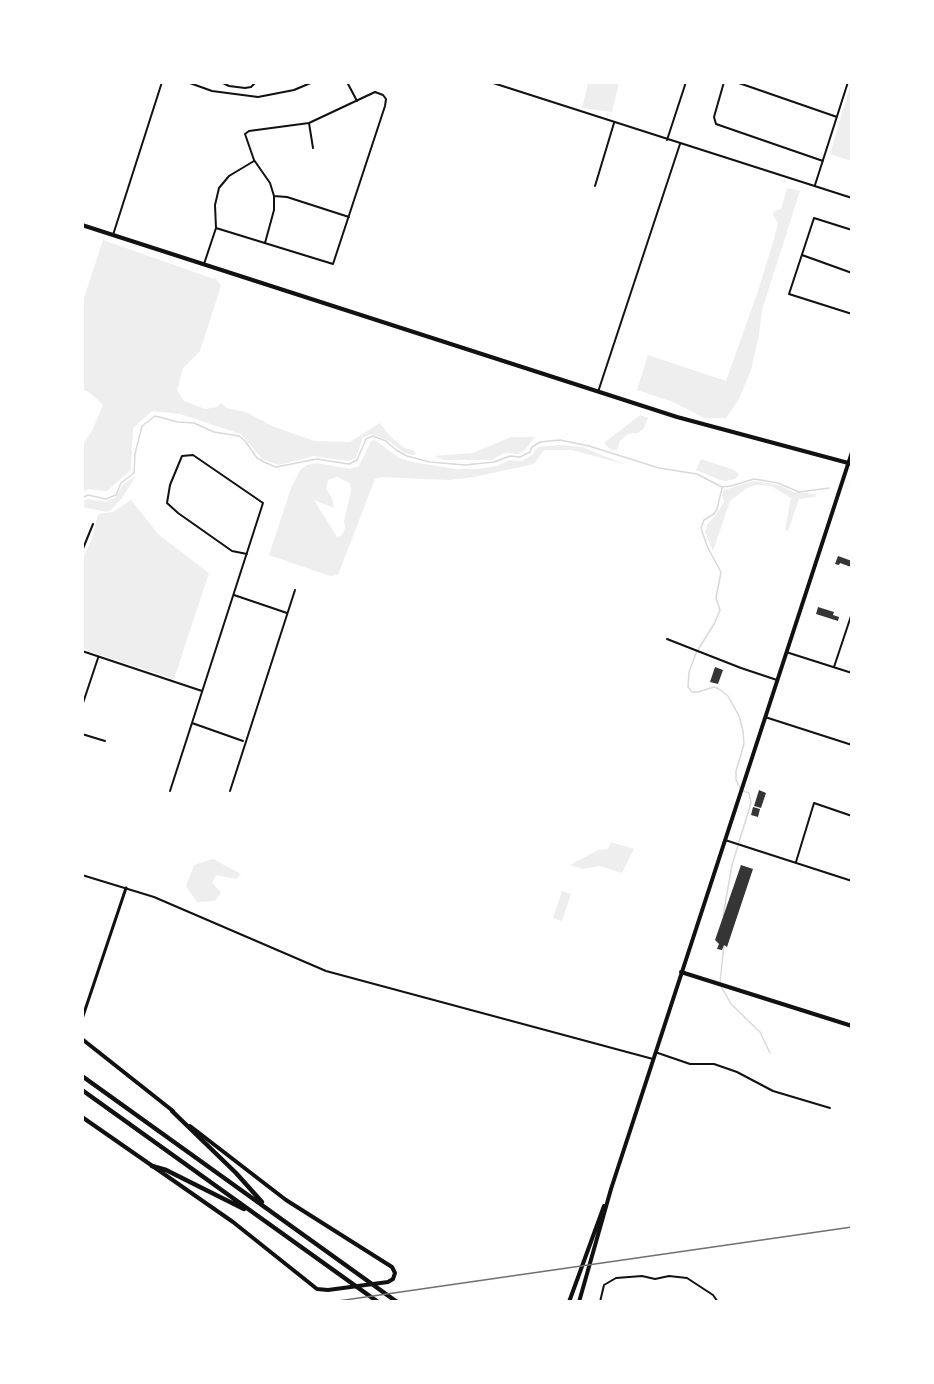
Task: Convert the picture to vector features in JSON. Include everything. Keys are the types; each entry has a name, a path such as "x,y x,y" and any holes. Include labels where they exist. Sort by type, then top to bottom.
{"highway":[{"path":"82,1076 397,1302"},
{"path":"82,1090 378,1302"},
{"path":"172,1110 236,1173 270,1211"},
{"path":"152,1166 166,1170 258,1216"}],"main road":[{"path":"82,225 677,417 850,464"},
{"path":"579,1302 611,1189 655,1052 850,464 852,452"},
{"path":"681,972 852,1026"},
{"path":"82,1039 286,1200 392,1267 395,1271 394,1277 388,1282 322,1291 317,1289 233,1222 82,1117"},
{"path":"569,1302 611,1189"}],"street":[{"path":"113,235 162,82"},
{"path":"187,82 212,91 258,97 294,90 313,82"},
{"path":"221,82 224,85 245,88 256,83"},
{"path":"347,82 357,101"},
{"path":"490,82 852,198"},
{"path":"667,140 686,82"},
{"path":"724,82 714,117 716,124 823,161"},
{"path":"736,82 837,117"},
{"path":"814,185 848,82"},
{"path":"216,228 333,264 385,106 386,99 383,95 375,92 309,123 249,131 245,134 254,160 270,183 274,196 274,210 265,243"},
{"path":"594,186 615,122"},
{"path":"309,123 314,148"},
{"path":"598,392 680,144"},
{"path":"204,264 216,228 215,205 222,183 254,160"},
{"path":"274,196 287,197 349,217"},
{"path":"852,230 814,218 789,294 852,314"},
{"path":"802,255 852,273"},
{"path":"170,792 234,596 263,503 192,455 182,456 170,485 167,503 232,551 247,554"},
{"path":"82,551 93,524"},
{"path":"230,791 244,741 295,590"},
{"path":"234,596 287,613"},
{"path":"834,667 852,613"},
{"path":"667,639 777,680"},
{"path":"82,651 202,691"},
{"path":"786,652 852,673"},
{"path":"82,706 98,658"},
{"path":"765,717 852,745"},
{"path":"192,723 244,741"},
{"path":"82,734 105,741"},
{"path":"796,862 814,803 852,816"},
{"path":"725,840 852,881"},
{"path":"82,875 154,897 326,972 653,1059"},
{"path":"82,1019 126,888"},
{"path":"655,1052 690,1064 714,1064 737,1071 772,1091 830,1108"},
{"path":"600,1302 604,1285 616,1278 642,1276 655,1279 669,1276 687,1278 713,1295 718,1302"}],"shaded area":[{"path":"588,83 619,83 612,112 582,108"},
{"path":"851,83 851,161 830,154"},
{"path":"787,188 800,191 762,310 751,370 739,399 726,418 705,418 673,402 637,390 648,355 726,381 774,239 778,223 773,215 774,211 781,209"},
{"path":"103,240 214,279 214,276 221,286 200,351 183,368 177,390 184,401 205,409 217,407 221,403 227,408 246,412 272,426 314,441 350,442 380,423 389,435 404,448 413,450 416,454 403,452 389,441 373,434 363,437 356,458 348,461 314,456 279,465 262,459 241,434 180,414 152,411 133,428 131,470 107,491 88,489 83,492 83,444 92,431 103,405 89,392 83,390 83,301"},
{"path":"640,415 648,418 644,428 638,433 628,434 620,441 617,450 611,450 604,443"},
{"path":"511,437 535,437 525,450 518,454 504,453 492,460 444,460 434,456 473,453"},
{"path":"375,440 399,458 456,469 478,469 497,466 509,460 522,461 532,455 538,447 559,445 582,447 627,465 572,450 544,450 534,464 474,477 449,480 382,477 375,479 338,575 330,576 269,555 291,488 300,470 307,465 317,463 350,469 359,466 371,441","holes":["337,477 350,483 351,491 344,521 345,528 342,535 337,537 314,500 334,508 332,498 326,489 328,480"]},
{"path":"701,459 734,470 739,474 735,479 725,481 717,479 696,470"},
{"path":"136,476 111,510 106,512 83,507 83,501 88,499 105,502 115,498 123,484"},
{"path":"754,481 779,485 793,492 816,494 815,497 799,499 788,531 785,530 791,498 771,486 756,485 747,488 730,501 713,551 705,532 707,525 724,502 722,495 724,490"},
{"path":"131,500 159,535 209,573 174,679 83,648 83,557 92,539 98,514 113,512"},
{"path":"611,842 634,849 622,873 600,866 583,869 570,865 598,850 608,849"},
{"path":"213,859 241,874 236,879 216,875 212,883 221,892 215,901 197,902 186,886 194,865"},
{"path":"562,891 571,894 562,921 553,918"}],"building":[{"path":"838,556 852,561 851,567 840,563 835,564"},
{"path":"818,607 834,612 833,615 839,617 838,621 816,614"},
{"path":"715,667 723,670 718,684 710,682"},
{"path":"759,790 766,793 761,808 754,806"},
{"path":"753,807 760,809 758,817 751,815"},
{"path":"741,865 753,869 727,947 724,945 722,950 717,949 719,944 715,940"}],"waterway":[{"path":"82,498 88,495 106,499 116,495 121,483 134,473 135,454 142,426 155,416 178,422 194,423 214,432 239,436 257,458 276,467 317,459 349,464 357,460 366,439 373,436 386,441 407,456 430,462 465,465 494,462 510,456 520,457 530,452 532,447 540,442 560,440 589,446 659,468 697,474 722,487 754,479 778,483 799,492 829,488"},
{"path":"722,488 717,509 714,514 704,520 701,528 707,546 721,572 716,598 720,610 696,653 689,672 688,687 692,692 714,687 719,689 728,696 739,716 744,744 736,771 736,780 740,788"},
{"path":"723,916 732,865 751,803 749,793 743,791"},
{"path":"720,982 724,945"},
{"path":"721,986 731,1004 760,1032 770,1053"}],"railway":[{"path":"331,1302 852,1227"}]}
